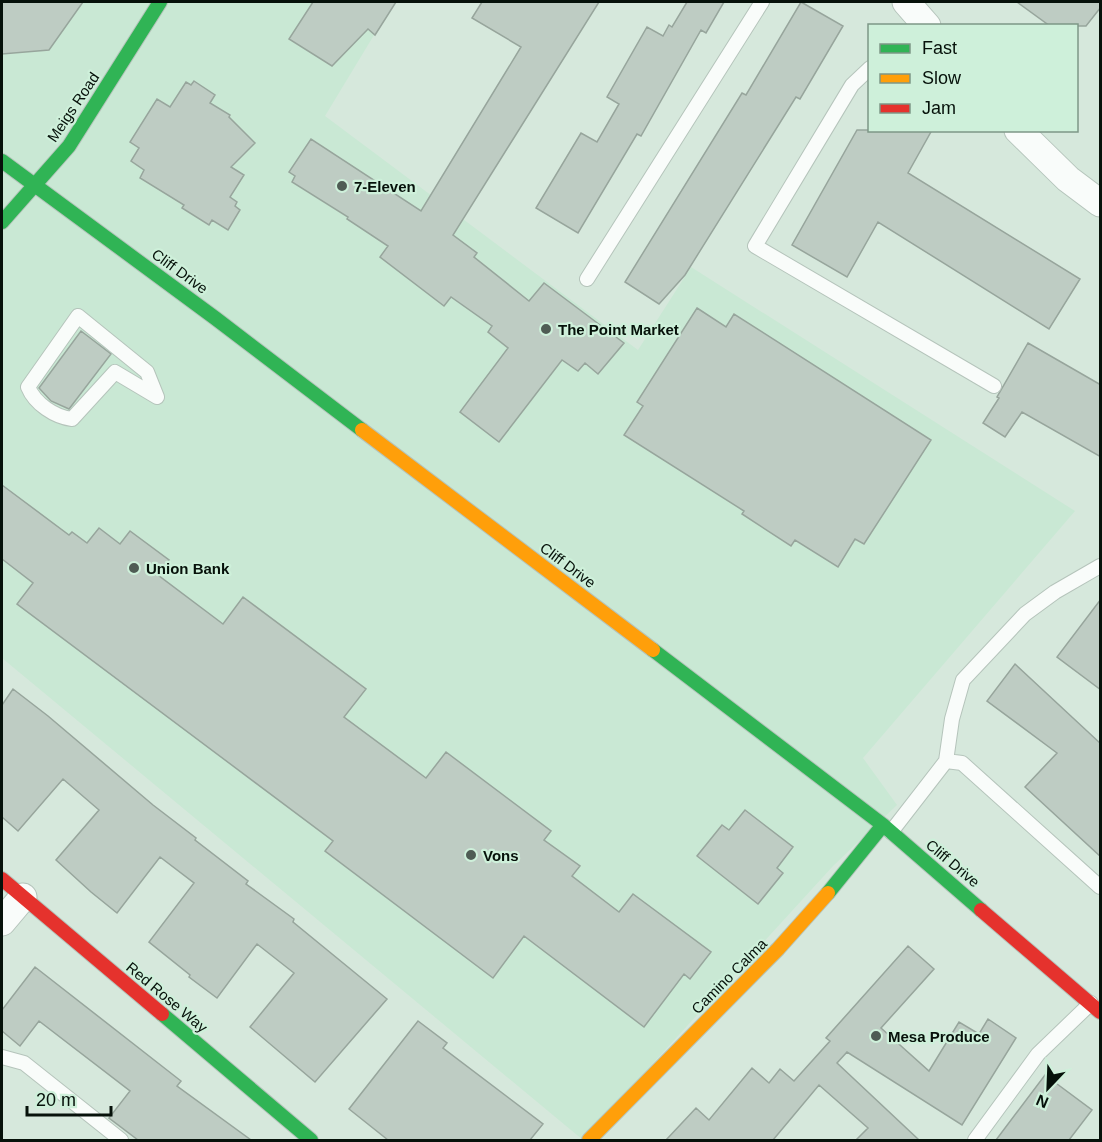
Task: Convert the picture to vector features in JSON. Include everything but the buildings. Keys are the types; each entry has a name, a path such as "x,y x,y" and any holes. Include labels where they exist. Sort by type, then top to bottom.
{"main road":[{"name":"Meigs Road","path":"2,222 69,146 160,2"},
{"name":"Cliff Drive","path":"2,161 215,318 887,829 1096,1008"},
{"name":"Camino Calma","path":"589,1140 775,955 887,829"},
{"name":"Red Rose Way","path":"2,879 310,1140"}],"street":[{"path":"1020,132 1068,179 1101,203"},
{"path":"2,922 23,897"}],"lane":[{"path":"587,279 762,2"},
{"path":"868,70 852,85 755,246 994,386"},
{"path":"78,316 147,372 157,397 115,372 72,419 59,418 31,396 28,387 78,316"},
{"path":"887,829 946,762 952,719 963,680 1025,614 1055,592 1101,566"},
{"path":"946,762 962,763 1101,887"},
{"path":"975,1140 1038,1054 1096,1008"},
{"path":"2,1057 24,1063 121,1140"}],"shaded area":[{"path":"2,2 394,2 325,116 638,350 691,267 1075,511 863,758 897,805 833,866 583,1140 2,658"}],"traffic: fast":[{"path":"2,222 69,146 160,2"},
{"path":"2,161 362,430"},
{"path":"653,650 883,825 981,910"},
{"path":"828,893 883,825"},
{"path":"162,1014 311,1140"}],"traffic: slow":[{"path":"362,430 653,650"},
{"path":"589,1140 778,949 828,893"}],"traffic: jam":[{"path":"2,879 162,1014"},
{"path":"981,910 1100,1012"}],"place":[{"name":"7-Eleven","path":"342,186"},
{"name":"The Point Market","path":"546,329"},
{"name":"Union Bank","path":"134,568"},
{"name":"Vons","path":"471,855"},
{"name":"Mesa Produce","path":"876,1036"}]}
